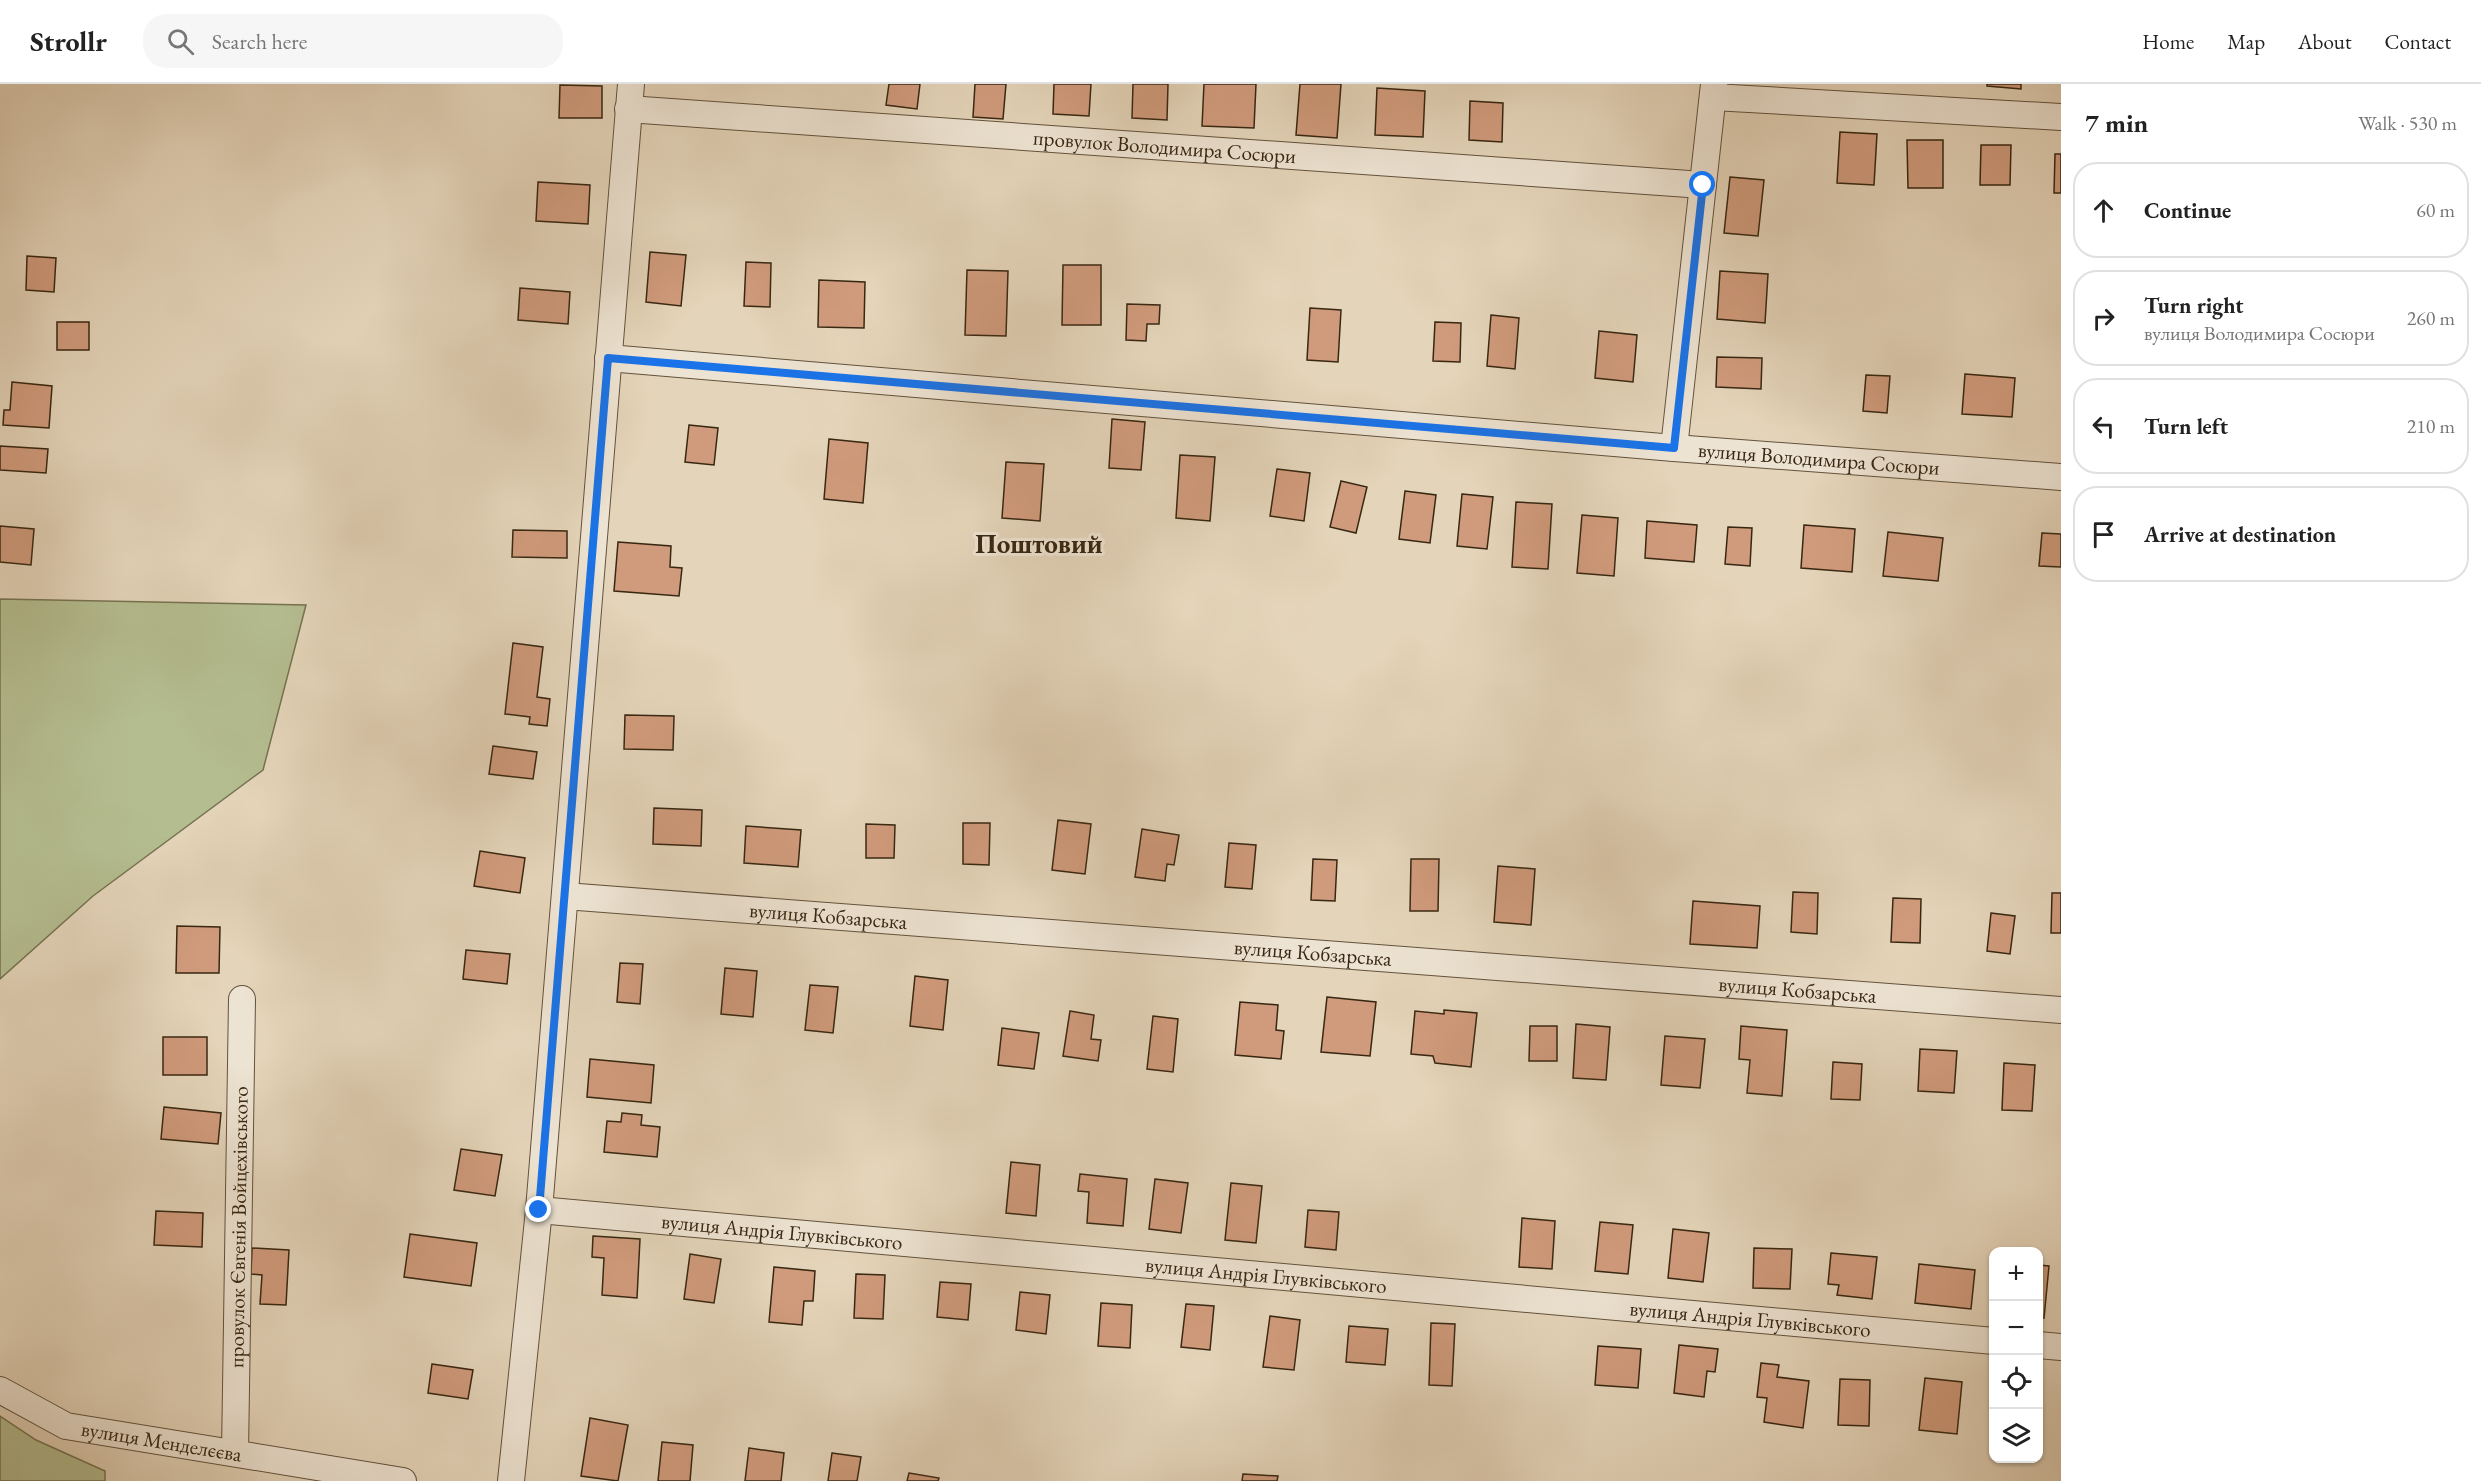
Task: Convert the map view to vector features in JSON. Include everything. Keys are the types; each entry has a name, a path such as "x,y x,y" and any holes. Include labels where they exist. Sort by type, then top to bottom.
{"street":[{"path":"511,1481 539,1210 631,84"},
{"path":"1674,448 1714,91 2061,117"},
{"name":"провулок Володимира Сосюри","path":"628,110 1703,185"},
{"name":"вулиця Володимира Сосюри","path":"608,358 1674,448 2061,477"},
{"name":"вулиця Кобзарська","path":"565,896 2061,1010"},
{"name":"провулок Євгенія Войцехівського","path":"235,1453 242,999"},
{"name":"вулиця Андрія Глувківського","path":"539,1210 1989,1341"},
{"path":"2043,1345 2061,1347"},
{"name":"вулиця Менделєєва","path":"0,1390 66,1426 403,1481"}],"green space":[{"path":"0,599 306,605 263,770 93,896 0,979"},
{"path":"0,1416 36,1440 105,1471 105,1481 0,1481"}],"building":[{"path":"889,84 920,84 917,109 886,105"},
{"path":"975,84 1006,84 1003,119 973,117"},
{"path":"1054,84 1091,84 1089,116 1053,114"},
{"path":"1133,84 1168,84 1167,120 1132,118"},
{"path":"1204,84 1256,84 1254,128 1202,126"},
{"path":"1300,84 1341,84 1337,138 1296,135"},
{"path":"1987,84 2021,84 2021,89 1987,86"},
{"path":"560,85 602,86 602,118 559,118"},
{"path":"1377,88 1425,91 1423,137 1375,135"},
{"path":"1470,101 1503,103 1502,142 1469,140"},
{"path":"1840,132 1877,134 1874,185 1837,183"},
{"path":"1907,140 1943,140 1943,188 1908,188"},
{"path":"1981,145 2011,145 2010,185 1980,185"},
{"path":"2055,154 2061,154 2061,193 2054,193"},
{"path":"1730,177 1764,180 1758,236 1724,233"},
{"path":"538,182 590,185 588,224 536,221"},
{"path":"650,252 686,255 681,306 646,302"},
{"path":"27,256 56,258 54,292 26,290"},
{"path":"746,262 771,263 770,307 744,306"},
{"path":"1063,265 1101,265 1101,325 1062,325"},
{"path":"967,270 1008,271 1006,336 965,335"},
{"path":"1720,271 1768,274 1765,323 1717,319"},
{"path":"819,280 865,282 864,328 818,327"},
{"path":"520,288 570,292 568,324 518,320"},
{"path":"1127,304 1160,305 1159,324 1147,324 1146,341 1126,340"},
{"path":"1310,308 1341,310 1338,362 1307,360"},
{"path":"1491,315 1519,318 1515,369 1487,366"},
{"path":"57,322 89,322 89,350 57,350"},
{"path":"1435,322 1461,323 1460,362 1433,361"},
{"path":"1599,331 1637,335 1633,382 1595,378"},
{"path":"1717,357 1762,358 1761,389 1716,387"},
{"path":"1965,374 2015,378 2012,417 1962,414"},
{"path":"1866,375 1890,376 1887,413 1863,411"},
{"path":"12,382 52,386 49,428 3,425 4,410 10,410"},
{"path":"1112,419 1145,422 1141,470 1109,468"},
{"path":"689,425 718,428 714,465 685,462"},
{"path":"829,439 868,443 863,503 824,499"},
{"path":"0,446 48,449 46,473 0,470"},
{"path":"1180,455 1215,457 1210,521 1176,518"},
{"path":"1006,462 1044,464 1040,521 1002,518"},
{"path":"1277,469 1310,473 1304,521 1270,516"},
{"path":"1341,481 1367,487 1356,533 1330,527"},
{"path":"1405,491 1436,495 1430,543 1399,539"},
{"path":"1462,494 1493,497 1487,549 1457,546"},
{"path":"1516,502 1552,504 1548,569 1512,567"},
{"path":"1582,515 1618,518 1614,576 1577,573"},
{"path":"1647,521 1697,525 1694,562 1645,558"},
{"path":"1804,525 1855,529 1852,572 1801,568"},
{"path":"0,526 34,529 31,565 0,562"},
{"path":"1728,527 1752,528 1750,566 1725,564"},
{"path":"513,530 567,531 567,558 512,557"},
{"path":"1888,532 1943,538 1938,581 1883,576"},
{"path":"2042,533 2061,534 2061,567 2039,566"},
{"path":"618,542 671,546 670,567 682,568 679,596 614,591"},
{"path":"513,643 543,647 537,697 550,699 547,726 529,724 530,717 505,714"},
{"path":"625,715 674,716 673,750 624,749"},
{"path":"493,746 537,752 533,779 489,774"},
{"path":"654,808 702,810 701,846 653,844"},
{"path":"1058,820 1091,824 1085,874 1052,870"},
{"path":"963,823 990,823 989,865 963,864"},
{"path":"866,824 895,825 894,858 866,858"},
{"path":"746,826 801,830 798,867 744,863"},
{"path":"1142,829 1179,835 1174,865 1167,864 1165,881 1135,877"},
{"path":"1229,843 1256,845 1252,889 1225,887"},
{"path":"480,851 525,858 520,893 474,886"},
{"path":"1313,859 1337,860 1335,901 1311,900"},
{"path":"1411,859 1439,859 1438,911 1410,911"},
{"path":"1498,866 1535,869 1531,925 1494,922"},
{"path":"1793,892 1818,893 1817,934 1791,932"},
{"path":"2052,893 2061,893 2061,933 2051,933"},
{"path":"1893,898 1921,899 1920,943 1891,942"},
{"path":"1693,901 1760,906 1757,948 1690,944"},
{"path":"1991,913 2015,916 2010,954 1987,951"},
{"path":"177,926 220,927 219,973 176,973"},
{"path":"466,950 510,954 507,984 463,979"},
{"path":"620,963 643,964 640,1004 617,1002"},
{"path":"725,968 757,971 753,1017 721,1014"},
{"path":"915,976 948,980 943,1030 910,1026"},
{"path":"810,985 838,987 833,1033 805,1030"},
{"path":"1327,997 1376,1002 1370,1056 1321,1052"},
{"path":"1240,1002 1278,1005 1276,1030 1284,1031 1281,1059 1235,1055"},
{"path":"1444,1010 1477,1013 1471,1067 1435,1063 1433,1056 1411,1054 1415,1011 1444,1014"},
{"path":"1070,1011 1094,1015 1091,1039 1101,1040 1098,1061 1063,1056"},
{"path":"1153,1016 1178,1019 1173,1072 1147,1069"},
{"path":"1576,1024 1610,1027 1606,1080 1573,1078"},
{"path":"1530,1026 1557,1026 1557,1061 1529,1061"},
{"path":"1741,1026 1787,1030 1782,1096 1747,1093 1750,1060 1739,1059"},
{"path":"1002,1028 1039,1033 1034,1069 998,1065"},
{"path":"1665,1036 1705,1039 1700,1088 1661,1085"},
{"path":"163,1037 207,1037 207,1075 163,1075"},
{"path":"1920,1049 1957,1051 1954,1093 1918,1091"},
{"path":"590,1059 654,1065 651,1103 587,1097"},
{"path":"1833,1062 1862,1064 1860,1100 1831,1099"},
{"path":"2004,1063 2035,1065 2032,1111 2002,1110"},
{"path":"164,1107 221,1113 218,1144 161,1139"},
{"path":"622,1113 642,1115 641,1125 660,1127 657,1157 604,1152 607,1121 621,1122"},
{"path":"461,1149 502,1155 495,1196 454,1190"},
{"path":"1011,1162 1040,1165 1036,1216 1006,1213"},
{"path":"1080,1174 1127,1179 1123,1226 1087,1223 1089,1192 1078,1191"},
{"path":"1155,1179 1188,1183 1181,1233 1149,1229"},
{"path":"1231,1183 1262,1186 1256,1243 1225,1240"},
{"path":"1308,1210 1339,1212 1336,1250 1305,1247"},
{"path":"156,1211 203,1213 202,1247 154,1245"},
{"path":"1522,1218 1555,1221 1552,1269 1519,1267"},
{"path":"1600,1222 1633,1225 1628,1274 1595,1271"},
{"path":"1673,1229 1709,1233 1703,1282 1668,1278"},
{"path":"410,1234 477,1243 471,1286 404,1277"},
{"path":"593,1236 640,1239 637,1298 602,1295 604,1258 592,1257"},
{"path":"252,1248 289,1250 286,1305 260,1304 262,1275 251,1274"},
{"path":"1754,1248 1792,1249 1790,1289 1753,1288"},
{"path":"1831,1253 1877,1257 1872,1299 1837,1295 1839,1285 1828,1284"},
{"path":"690,1254 721,1259 714,1303 684,1299"},
{"path":"1919,1264 1975,1270 1971,1309 1915,1303"},
{"path":"2043,1265 2049,1266 2043,1318"},
{"path":"774,1267 815,1271 813,1301 804,1301 802,1325 769,1322"},
{"path":"856,1274 885,1275 883,1319 854,1318"},
{"path":"940,1282 971,1284 968,1320 937,1317"},
{"path":"1020,1292 1050,1295 1046,1334 1016,1330"},
{"path":"1101,1303 1132,1305 1130,1348 1098,1346"},
{"path":"1186,1304 1214,1306 1210,1350 1181,1347"},
{"path":"1270,1316 1300,1320 1294,1370 1263,1367"},
{"path":"1431,1323 1455,1324 1452,1386 1429,1385"},
{"path":"1349,1326 1388,1329 1385,1365 1346,1362"},
{"path":"1679,1345 1718,1349 1715,1372 1707,1371 1704,1397 1674,1393"},
{"path":"1598,1346 1641,1349 1638,1388 1595,1385"},
{"path":"1761,1363 1779,1365 1777,1377 1809,1381 1803,1428 1764,1422 1767,1398 1757,1397"},
{"path":"432,1364 473,1370 468,1399 428,1393"},
{"path":"1925,1378 1962,1382 1957,1434 1919,1430"},
{"path":"1840,1379 1870,1380 1869,1426 1838,1425"},
{"path":"590,1418 628,1425 618,1481 581,1476"},
{"path":"662,1442 693,1445 690,1481 658,1481"},
{"path":"749,1448 784,1453 781,1481 745,1481"},
{"path":"832,1453 861,1457 857,1481 828,1481"},
{"path":"909,1473 939,1478 938,1481 907,1481"},
{"path":"1243,1474 1278,1476 1277,1481 1242,1481"}],"district":[{"name":"Поштовий","path":"1039,544"}],"route":[{"path":"539,1210 608,358 1674,448 1703,185"}]}
